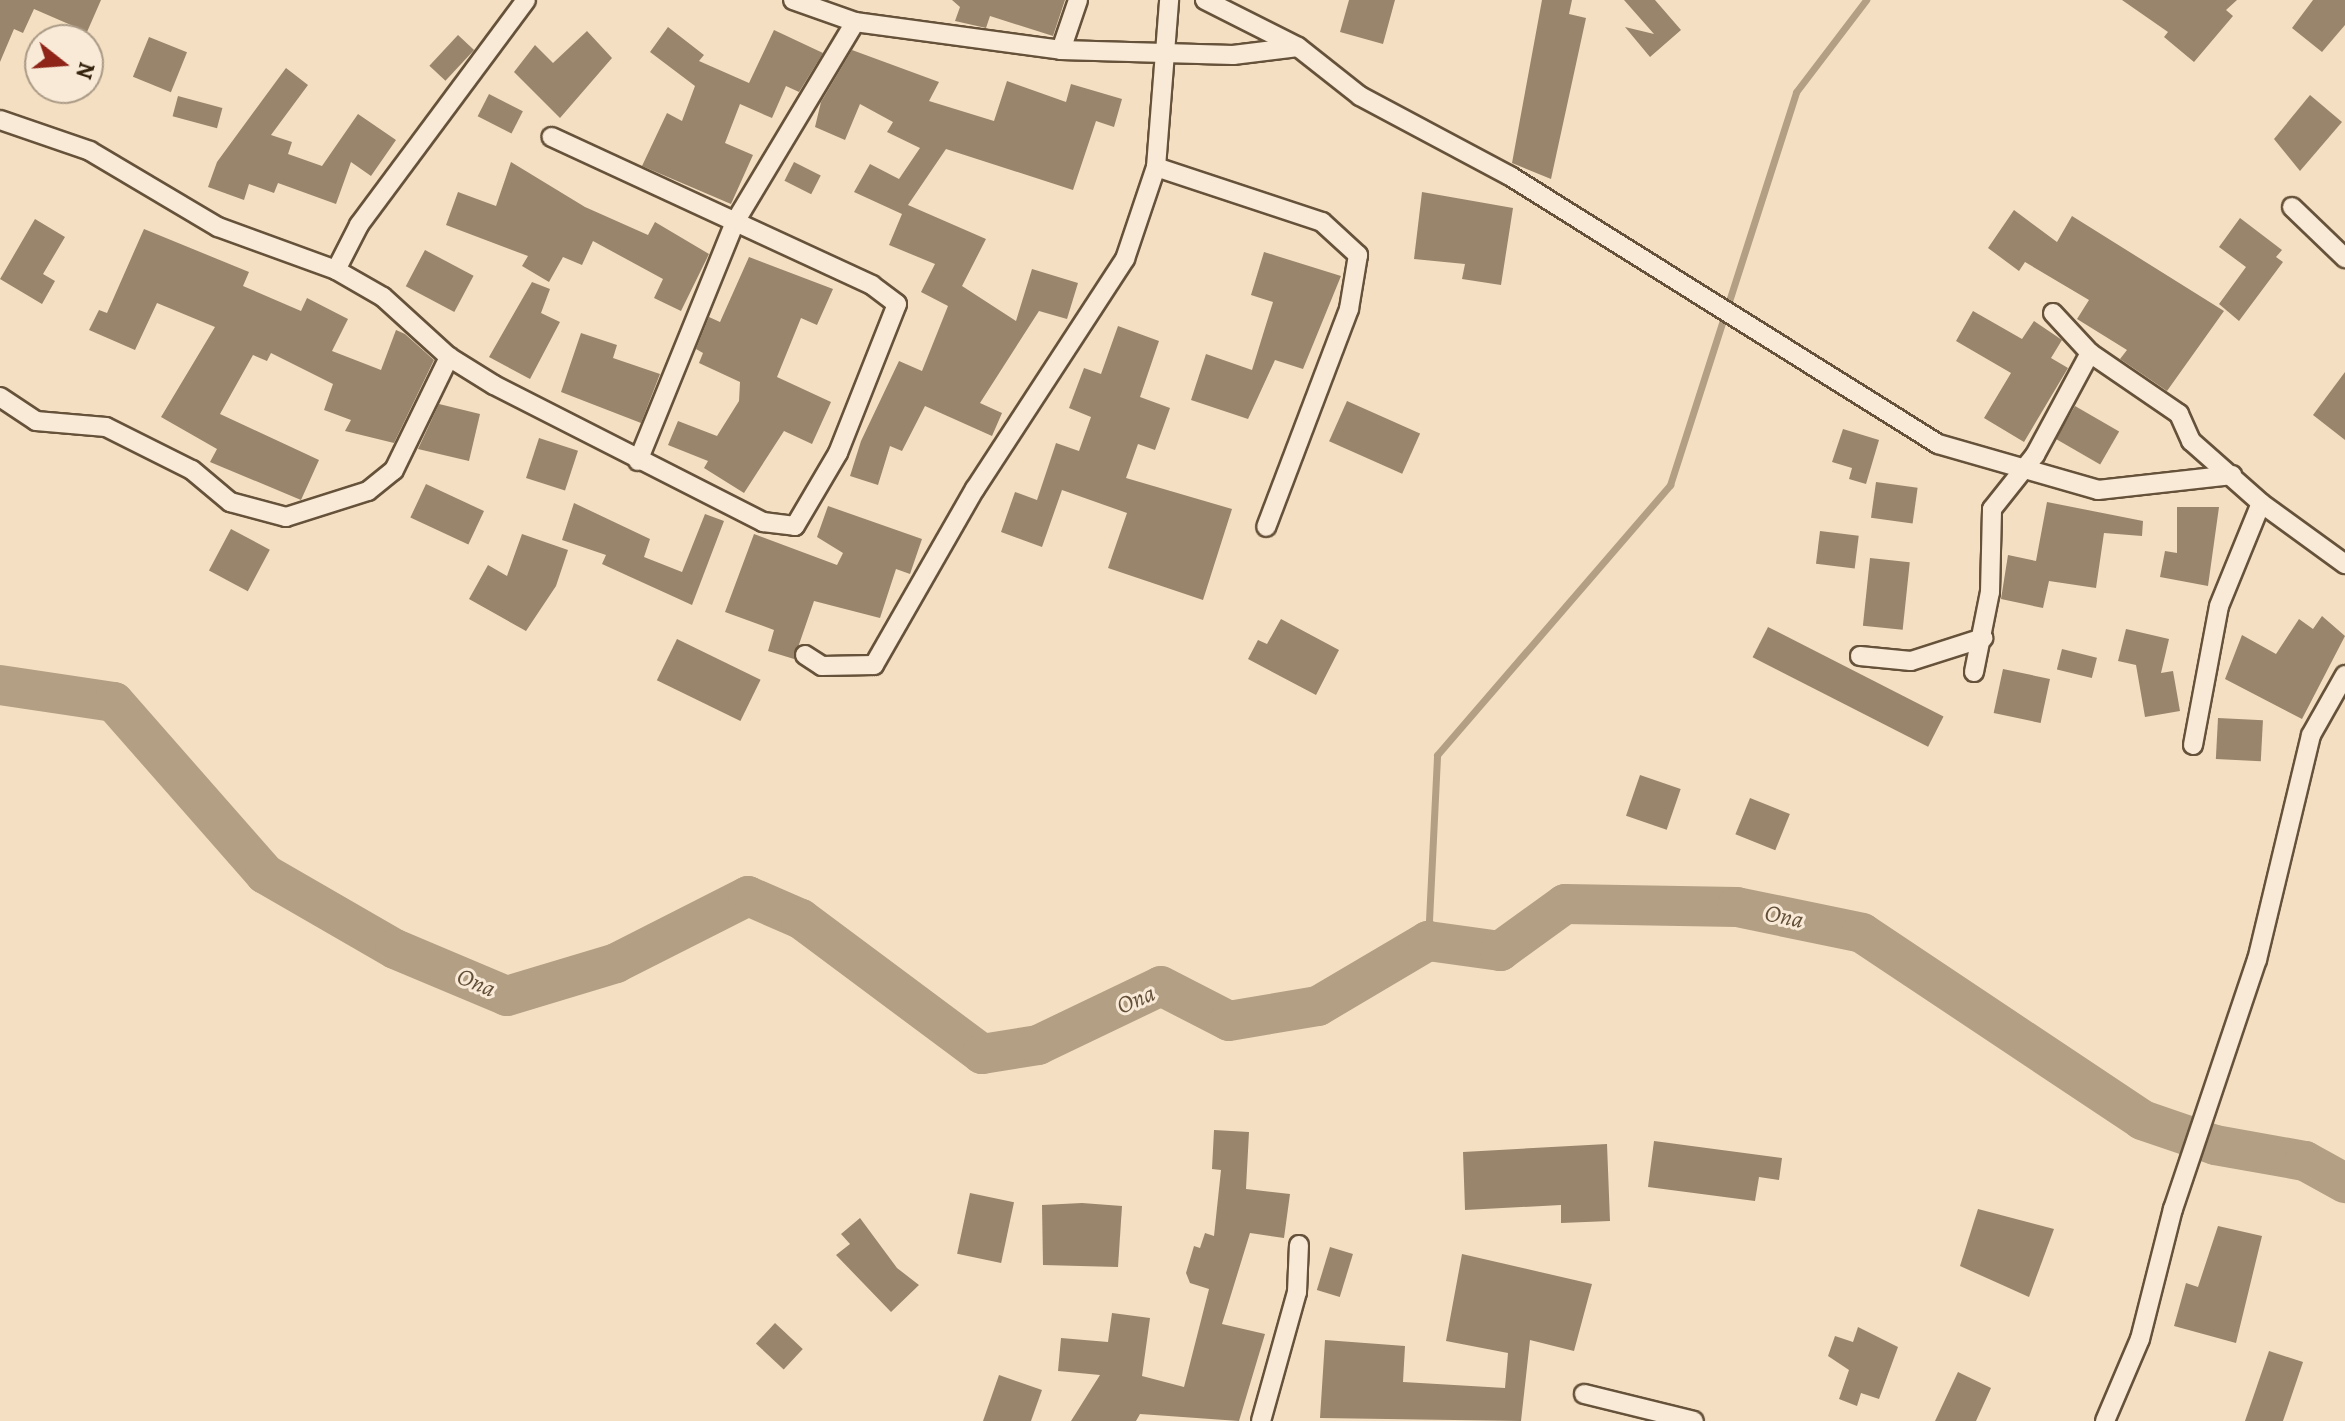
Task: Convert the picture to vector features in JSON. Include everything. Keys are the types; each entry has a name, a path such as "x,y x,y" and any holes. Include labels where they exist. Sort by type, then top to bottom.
{"street":[{"path":"336,270 366,215 526,0"},
{"path":"793,0 855,22 1061,50 1167,55 1298,47"},
{"path":"1061,50 1078,0"},
{"path":"805,655 822,666 874,665 975,489 1125,259 1156,167 1169,0"},
{"path":"1205,0 1298,47 1360,96 1510,176 1938,444 2098,490 2232,475"},
{"path":"638,461 735,222 855,22"},
{"path":"0,120 90,151 218,227 336,270 383,297 449,357 638,461 763,522 795,526 838,453 897,304 735,222 552,137"},
{"path":"1156,167 1322,222 1358,255 1349,309 1266,527"},
{"path":"2292,207 2345,258"},
{"path":"2053,313 2090,353 2179,414 2191,441 2261,503 2345,564"},
{"path":"1974,672 1983,638 1992,509 2022,466 2090,353"},
{"path":"0,397 36,421 106,427 192,470 230,502 286,517 368,491 394,470 449,357"},
{"path":"2193,745 2219,606 2261,503"},
{"path":"1860,656 1911,661 1983,638"},
{"path":"2105,1421 2140,1339 2173,1209 2250,978 2311,735 2345,675"},
{"path":"1261,1421 1297,1292 1299,1245"},
{"path":"1584,1394 1694,1421"}],"building":[{"path":"0,0 101,0 90,24 69,24 34,9 27,24 24,24 23,33 14,29 0,62"},
{"path":"952,0 1065,0 1053,36 990,16 986,28 955,21 960,7"},
{"path":"1349,0 1395,0 1383,44 1340,32"},
{"path":"1542,0 1572,0 1569,14 1586,18 1551,179 1512,163"},
{"path":"1624,0 1655,0 1681,30 1650,57 1625,27 1654,34"},
{"path":"2122,0 2237,0 2226,10 2233,16 2194,62 2164,37 2168,32"},
{"path":"2313,0 2345,0 2345,25 2322,52 2292,28"},
{"path":"668,27 704,55 699,61 749,83 774,30 823,53 799,92 786,86 772,118 740,104 725,143 753,155 731,204 642,166 667,113 682,121 695,86 650,52"},
{"path":"587,31 612,58 560,118 514,72 535,45 553,63"},
{"path":"458,35 474,50 445,81 429,66"},
{"path":"149,37 187,52 171,92 133,77"},
{"path":"852,50 939,82 929,101 994,121 1007,81 1066,102 1071,84 1122,99 1114,127 1096,121 1073,190 946,149 908,205 986,239 962,286 1016,321 1032,269 1078,283 1067,319 1039,311 980,403 1002,413 992,436 925,406 902,451 890,446 878,485 850,476 861,441 899,361 922,371 948,306 921,292 935,264 889,245 902,214 854,192 870,164 899,179 920,148 887,132 893,122 860,104 845,140 815,127 821,102"},
{"path":"286,68 308,85 271,135 292,142 288,154 322,166 358,114 396,140 371,176 351,162 336,204 278,183 274,193 249,184 244,200 208,187 217,162"},
{"path":"489,94 523,111 512,134 478,116"},
{"path":"2310,95 2342,122 2300,171 2274,139"},
{"path":"178,96 222,108 217,128 173,116"},
{"path":"511,162 585,207 648,235 655,222 709,254 681,311 654,298 663,279 593,241 582,265 563,257 549,282 522,266 528,256 446,225 458,192 496,206"},
{"path":"794,162 821,176 811,194 784,181"},
{"path":"1422,192 1513,208 1501,285 1462,279 1465,264 1414,259"},
{"path":"2014,210 2057,242 2072,216 2224,311 2167,391 2120,359 2127,350 2077,319 2089,300 2025,262 2019,271 1988,248"},
{"path":"2240,218 2282,250 2276,257 2283,262 2239,321 2219,304 2246,267 2219,247"},
{"path":"35,219 65,237 43,274 55,281 42,304 0,279"},
{"path":"144,229 249,272 243,286 301,311 307,298 348,319 332,351 381,370 396,330 405,334 434,360 394,443 345,431 351,420 324,410 333,384 271,353 267,361 253,355 220,414 319,460 301,500 210,462 217,449 161,417 215,327 157,303 135,350 89,330 99,310 107,313"},
{"path":"425,250 474,276 454,312 406,286"},
{"path":"1264,252 1341,276 1303,369 1275,360 1248,419 1191,400 1206,354 1252,370 1273,302 1251,295"},
{"path":"749,257 833,289 817,325 801,318 777,377 831,402 812,444 784,431 744,493 704,468 708,461 668,445 678,421 717,436 739,401 740,382 699,363 703,353 696,349 709,317 720,322"},
{"path":"532,282 550,289 541,313 560,322 530,379 489,357"},
{"path":"1973,311 2022,339 2034,321 2062,340 2051,358 2068,368 2024,442 1984,418 2011,373 1956,341"},
{"path":"1118,326 1159,341 1140,397 1170,408 1155,450 1138,444 1126,478 1232,509 1203,600 1108,568 1127,513 1062,490 1042,547 1001,532 1015,492 1037,500 1056,443 1079,451 1091,417 1069,408 1084,368 1101,374"},
{"path":"581,333 617,345 613,358 660,374 641,423 561,392"},
{"path":"2345,372 2345,440 2313,415"},
{"path":"1347,401 1420,434 1402,474 1329,441"},
{"path":"439,404 480,414 469,461 418,449"},
{"path":"2075,406 2119,432 2100,464 2056,439"},
{"path":"1843,429 1879,440 1866,484 1849,479 1852,468 1832,462"},
{"path":"539,438 578,451 565,491 526,478"},
{"path":"1876,482 1918,488 1913,523 1871,518"},
{"path":"426,484 484,511 468,545 410,518"},
{"path":"2047,502 2143,521 2142,536 2104,533 2096,588 2049,581 2043,608 2001,599 2008,555 2036,561"},
{"path":"574,503 650,539 644,557 682,572 705,514 724,521 692,605 602,564 606,555 562,540"},
{"path":"828,506 922,539 910,574 896,569 880,618 814,601 794,659 768,651 774,630 725,612 754,534 837,565 843,553 817,537"},
{"path":"2177,507 2219,507 2208,586 2160,577 2165,551 2177,553"},
{"path":"231,529 270,550 248,591 209,570"},
{"path":"1820,531 1859,536 1855,569 1816,564"},
{"path":"522,534 568,550 556,586 526,631 469,599 488,565 507,576"},
{"path":"1870,558 1910,562 1903,630 1863,626"},
{"path":"2322,616 2345,636 2302,719 2225,679 2242,635 2276,654 2299,619 2313,629"},
{"path":"1281,619 1339,650 1316,695 1248,659 1258,640 1267,644"},
{"path":"1768,627 1944,716 1928,747 1753,657"},
{"path":"2126,629 2169,639 2161,673 2173,671 2180,711 2145,717 2136,665 2118,661"},
{"path":"677,639 761,680 740,721 657,680"},
{"path":"2062,649 2097,658 2092,678 2057,669"},
{"path":"2003,669 2050,679 2041,723 1994,713"},
{"path":"2218,718 2263,720 2261,761 2216,759"},
{"path":"1640,775 1681,789 1667,830 1626,816"},
{"path":"1750,798 1790,814 1775,850 1735,834"},
{"path":"1214,1130 1249,1132 1246,1189 1290,1194 1284,1238 1250,1233 1222,1324 1265,1334 1239,1421 1140,1414 1136,1421 1071,1421 1100,1375 1058,1371 1061,1338 1108,1342 1112,1313 1150,1318 1142,1376 1184,1387 1209,1289 1190,1283 1186,1273 1194,1246 1200,1248 1205,1233 1214,1236 1221,1170 1212,1169"},
{"path":"1654,1141 1782,1158 1779,1180 1759,1177 1755,1201 1648,1187"},
{"path":"1607,1144 1610,1221 1561,1223 1561,1205 1465,1210 1463,1152"},
{"path":"970,1193 1014,1202 1001,1263 957,1254"},
{"path":"1082,1203 1122,1206 1118,1267 1043,1265 1042,1205"},
{"path":"1978,1209 2054,1229 2029,1297 1960,1266"},
{"path":"860,1218 897,1268 919,1285 891,1312 836,1255 850,1244 841,1234"},
{"path":"2218,1226 2262,1236 2236,1343 2174,1326 2186,1283 2198,1287"},
{"path":"1330,1247 1353,1254 1340,1297 1317,1290"},
{"path":"1462,1254 1592,1284 1574,1351 1530,1340 1521,1421 1320,1418 1325,1340 1405,1346 1403,1382 1505,1388 1508,1353 1446,1341"},
{"path":"775,1323 803,1349 784,1369 756,1343"},
{"path":"1858,1327 1898,1347 1879,1399 1861,1393 1857,1406 1839,1399 1849,1370 1828,1356 1835,1336 1853,1342"},
{"path":"2269,1351 2303,1362 2283,1421 2245,1421"},
{"path":"1958,1372 1991,1388 1976,1421 1935,1421"},
{"path":"999,1375 1042,1390 1031,1421 983,1421"}],"waterway":[{"path":"1428,941 1437,755 1670,485 1796,92 1866,0"},
{"name":"Ona","path":"0,685 114,702 265,874 395,949 507,996 616,963 748,896 801,919 982,1054 1038,1045 1161,986 1229,1021 1318,1006 1428,941 1500,951 1565,904 1737,907 1862,933 2142,1120 2215,1145 2305,1161 2345,1183"}]}
